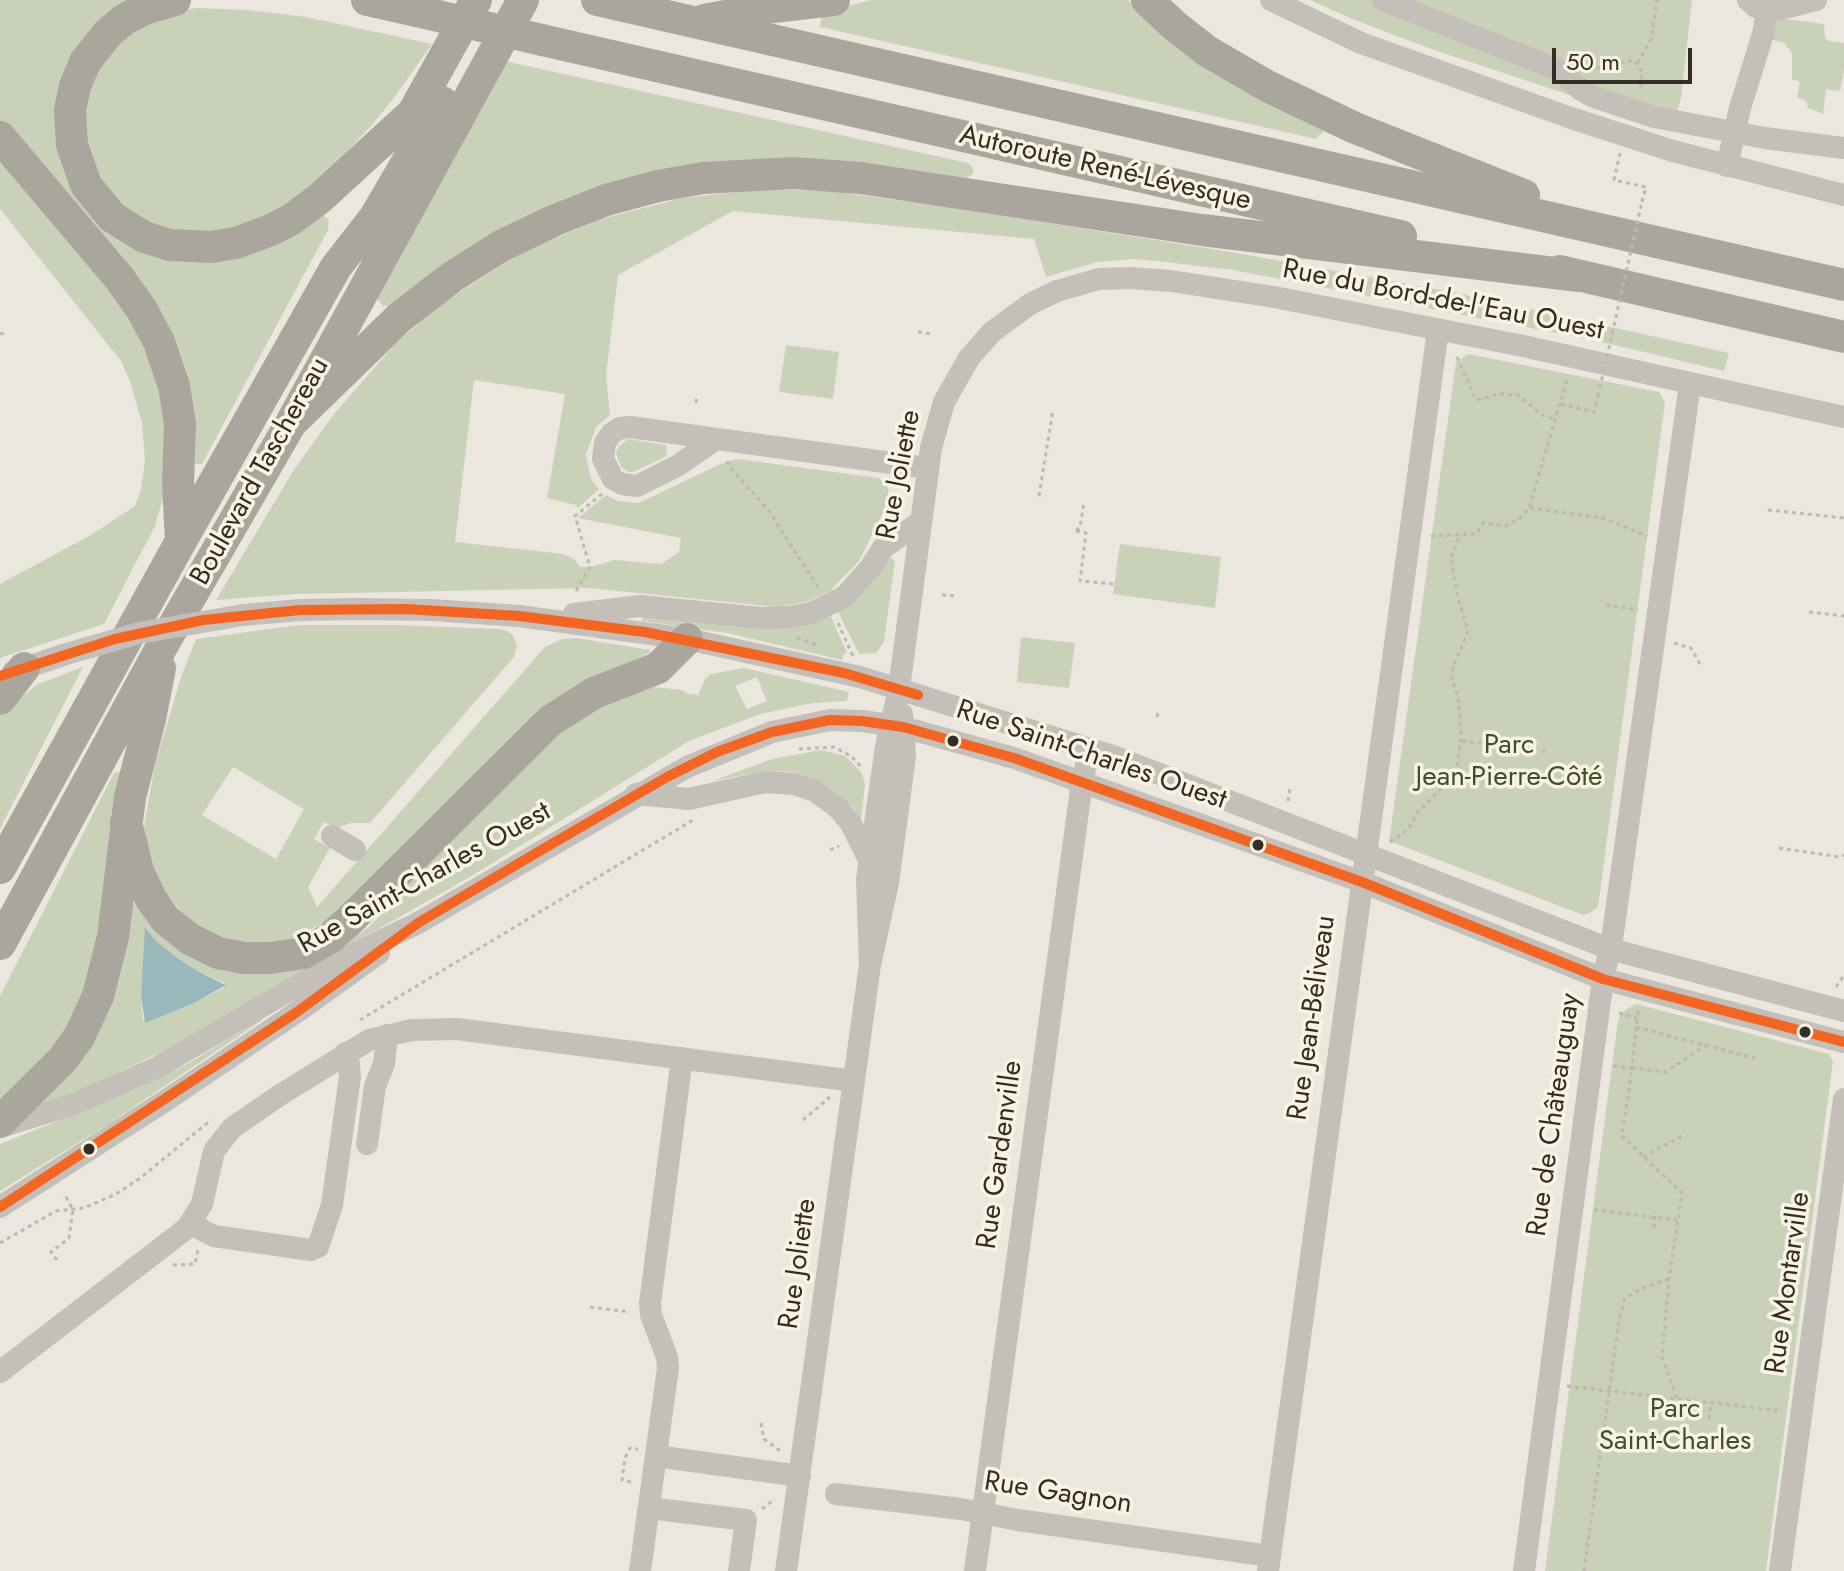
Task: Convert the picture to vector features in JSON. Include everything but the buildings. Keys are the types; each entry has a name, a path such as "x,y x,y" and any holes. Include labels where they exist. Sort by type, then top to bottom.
{"highway":[{"path":"175,0 147,8 125,19 108,33 85,62 70,110 72,145 86,185 112,217 144,237 170,245 211,247 236,243 271,230 320,198 415,111"},
{"name":"Autoroute René-Lévesque","path":"367,0 1844,337"},
{"path":"336,267 358,208 476,0"},
{"name":"Boulevard Taschereau","path":"0,868 336,267 375,217 500,0"},
{"name":"Boulevard Taschereau","path":"0,944 166,639 291,423 523,0"},
{"name":"Autoroute René-Lévesque","path":"597,0 1844,285"},
{"path":"693,22 773,7 834,0"},
{"path":"1147,0 1207,51 1293,99 1367,133 1624,235"},
{"path":"0,137 120,279 136,300 159,342 174,386 180,424 178,484 181,541"},
{"path":"291,423 400,317 452,277 501,246 606,200 703,178 784,173 860,178 1202,230 1579,276"},
{"path":"0,1125 63,1059 79,1037 98,996 113,937 134,776 150,719 166,639"},
{"path":"126,822 138,871 151,899 166,920 190,939 218,953 244,958 304,953 322,943 351,919 550,721 594,693 658,668 687,639"},
{"path":"0,699 12,672"}],"street":[{"path":"1271,0 1313,10 1361,43 1455,78 1635,139 1844,195"},
{"path":"1383,0 1559,70 1581,90 1635,111 1691,126 1844,148"},
{"path":"1727,166 1762,3 1783,9 1816,0"},
{"name":"Rue du Bord-de-l'Eau Ouest","path":"1030,304 1057,291 1092,281 1143,278 1274,297 1844,417"},
{"name":"Rue Joliette","path":"870,965 869,860 897,726 920,522 939,415 955,379 984,340 1030,304"},
{"name":"Rue Jean-Béliveau","path":"1269,1564 1362,882 1376,849 1409,537 1438,330"},
{"name":"Rue de Châteauguay","path":"1524,1571 1603,979 1659,614 1690,384"},
{"path":"721,449 764,444 928,468"},
{"path":"538,618 640,606 761,618 811,613 844,597 863,578 883,548 920,522"},
{"name":"Rue Saint-Charles Ouest","path":"12,672 139,633 243,615 300,610 406,609 538,618 687,639 844,673 1090,748 1376,849 1610,949 1839,1002"},
{"name":"Rue Saint-Charles Ouest","path":"0,1125 74,1104 146,1073 340,961 418,923 636,794 717,752 772,732 830,720 897,726 1014,758 1362,882 1603,979 1844,1042"},
{"name":"Rue Joliette","path":"786,1571 800,1476 845,1087 888,883 905,756 897,726"},
{"name":"Rue Gardenville","path":"975,1571 1082,782 1090,748"},
{"path":"636,794 689,799 755,783 774,781 794,784 815,791 838,808 850,822 869,860"},
{"path":"332,836 355,850"},
{"path":"0,1207 297,1012 418,923"},
{"path":"0,1372 177,1237 194,1220 202,1204 211,1159 223,1137 248,1116 369,1040 412,1030 457,1029 682,1058 845,1087"},
{"path":"367,1144 375,1086 384,1064 387,1035"},
{"path":"194,1220 200,1229 214,1236 311,1250 318,1247 334,1191 350,1070 345,1053"},
{"path":"640,1571 649,1508 650,1453 668,1363 651,1315 650,1303 682,1058"},
{"name":"Rue Montarville","path":"1780,1571 1844,1099"},
{"path":"650,1453 800,1476"},
{"name":"Rue Gagnon","path":"836,1494 984,1513 1269,1564"},
{"path":"649,1508 746,1520 739,1571"}],"path":[{"path":"1635,111 1642,79 1638,63 1651,39 1657,0"},
{"path":"1568,77 1630,60 1638,63"},
{"path":"1563,404 1594,412 1595,408 1646,187 1616,179 1624,145"},
{"path":"0,334 7,332"},
{"path":"918,332 932,334"},
{"path":"1456,350 1459,366 1476,400 1499,394 1518,395 1542,415 1556,420"},
{"path":"1409,537 1476,534 1483,523 1505,526 1519,519 1529,508 1563,404 1569,370"},
{"path":"696,403 697,396"},
{"path":"1039,496 1053,410"},
{"path":"721,449 729,466 769,511 820,591"},
{"path":"576,591 590,567 575,516 606,491"},
{"path":"1084,502 1080,527 1076,531 1086,533 1080,581 1114,584"},
{"path":"1529,508 1603,518 1669,545"},
{"path":"1768,510 1844,518"},
{"path":"1376,849 1409,829 1417,813 1457,772 1462,741 1458,697 1452,679 1453,667 1468,631 1451,559 1460,534"},
{"path":"942,595 957,596"},
{"path":"1606,605 1659,614"},
{"path":"833,612 855,660"},
{"path":"1809,612 1844,616"},
{"path":"1655,639 1691,648 1700,664"},
{"path":"1157,717 1158,710"},
{"path":"1462,741 1549,752"},
{"path":"797,749 825,746 840,749 857,761 866,777"},
{"path":"1287,808 1290,788"},
{"path":"443,970 697,818"},
{"path":"1779,848 1840,857 1844,855"},
{"path":"1839,1002 1844,975"},
{"path":"1639,1003 1622,1136 1682,1193 1669,1279 1662,1357 1677,1398"},
{"path":"1619,1013 1637,1018"},
{"path":"1636,1027 1755,1058"},
{"path":"1592,1064 1666,1072 1706,1045"},
{"path":"803,1120 845,1087"},
{"path":"1643,1157 1684,1135"},
{"path":"57,1260 51,1252 69,1238 73,1210 64,1193"},
{"path":"1573,1208 1678,1220"},
{"path":"0,1243 56,1211 80,1209"},
{"path":"1654,1228 1655,1211"},
{"path":"1584,1571 1619,1321 1625,1298 1669,1279"},
{"path":"590,1307 637,1313"},
{"path":"1549,1385 1801,1413"},
{"path":"1709,1419 1711,1402"},
{"path":"761,1423 764,1439 785,1454"},
{"path":"639,1483 622,1480 625,1458 630,1448 650,1453"}],"green space":[{"path":"0,0 145,0 123,11 63,136 147,248 323,215 329,220 328,230 202,464 190,460 188,404 0,123"},
{"path":"872,0 1128,0 1148,20 1321,127 1323,132 1316,139 820,27 822,12"},
{"path":"1310,0 1692,0 1681,98 1672,129 1434,50"},
{"path":"198,8 306,17 432,44 372,125 331,169 289,202 252,223 219,234 180,235 141,221 109,195 88,157 84,105 96,68 131,28 180,10"},
{"path":"1779,18 1824,24 1825,38 1844,43 1840,91 1826,89 1823,114 1808,108 1806,101 1797,97 1800,82 1792,79 1792,53 1784,43 1770,39 1771,25"},
{"path":"500,60 968,163 973,168 973,174 967,178 769,159 714,162 547,206 447,261 389,306 383,306 378,295"},
{"path":"0,155 130,316 164,394 165,491 155,526 104,624 0,658 0,584 91,535 135,506 145,460 142,423 121,361 0,209"},
{"path":"765,189 831,191 1231,252 1447,291 1729,353 1724,371 1598,341 1421,307 1422,300 1417,300 1415,305 1233,270 1157,261 1097,262 1046,277 1034,239 733,211 618,275 606,376 610,415 596,427 586,455 591,479 599,489 578,508 547,498 565,394 474,380 455,542 564,554 580,567 615,560 661,564 679,552 681,538 578,518 606,495 618,501 639,503 720,464 737,459 879,478 889,489 884,511 859,561 830,591 806,602 777,607 588,588 297,594 216,600 293,471 334,414 396,343 440,305 520,253 601,219 682,198"},
{"path":"786,345 839,352 833,399 779,392"},
{"name":"Parc Jean-Pierre-Côté","path":"1468,354 1659,392 1665,402 1598,907 1583,915 1389,841 1456,362"},
{"path":"628,439 666,445 667,456 629,472 621,467 616,453"},
{"path":"1120,544 1221,557 1215,608 1113,594"},
{"path":"890,557 895,561 884,642 876,653 859,654 837,610 871,583"},
{"path":"642,614 830,614 847,653 844,653 842,660 727,633 642,621"},
{"path":"299,625 397,625 501,629 512,634 517,645 514,657 370,823 351,823 336,828 324,822 314,839 330,848 308,887 317,907 545,647 562,639 576,638 651,652 553,700 337,913 292,939 258,944 228,941 190,922 156,881 145,840 144,827 155,764 196,639","holes":["233,767 304,809 276,859 202,815"]},
{"path":"1021,637 1075,643 1069,688 1017,682"},
{"path":"83,667 0,829 0,714 38,684"},
{"path":"744,668 849,692 847,701 813,703 760,714 689,741 475,874 172,1047 83,1089 40,1105 110,1008 123,963 132,897 193,953 352,939 369,927 383,912 380,909 581,712 654,687 698,695 711,674","holes":["757,677 767,701 747,709 735,686","146,928 176,957 199,972 225,983 223,988 196,1002 143,1021 141,996"]},
{"path":"821,750 845,756 862,773 865,785 861,819 853,807 833,790 819,781 793,772 764,771 712,781 772,759"},
{"path":"114,773 124,775 100,949 80,1011 34,1074 0,1099 0,996"},
{"name":"Parc Saint-Charles","path":"1636,1004 1829,1054 1833,1061 1766,1571 1545,1571 1618,1020 1622,1012"},
{"path":"263,1018 110,1123 0,1191 0,1144 139,1088 189,1063"}],"water":[{"path":"145,927 176,957 226,985 196,1002 145,1023 141,996"}],"transit line":[{"path":"0,676 115,639 203,620 300,610 406,609 519,616 645,632 844,673 918,695"},
{"path":"0,1207 297,1012 418,923 543,849 667,777 717,752 772,732 830,720 903,727 1014,758 1362,882 1603,979 1844,1042"}]}
